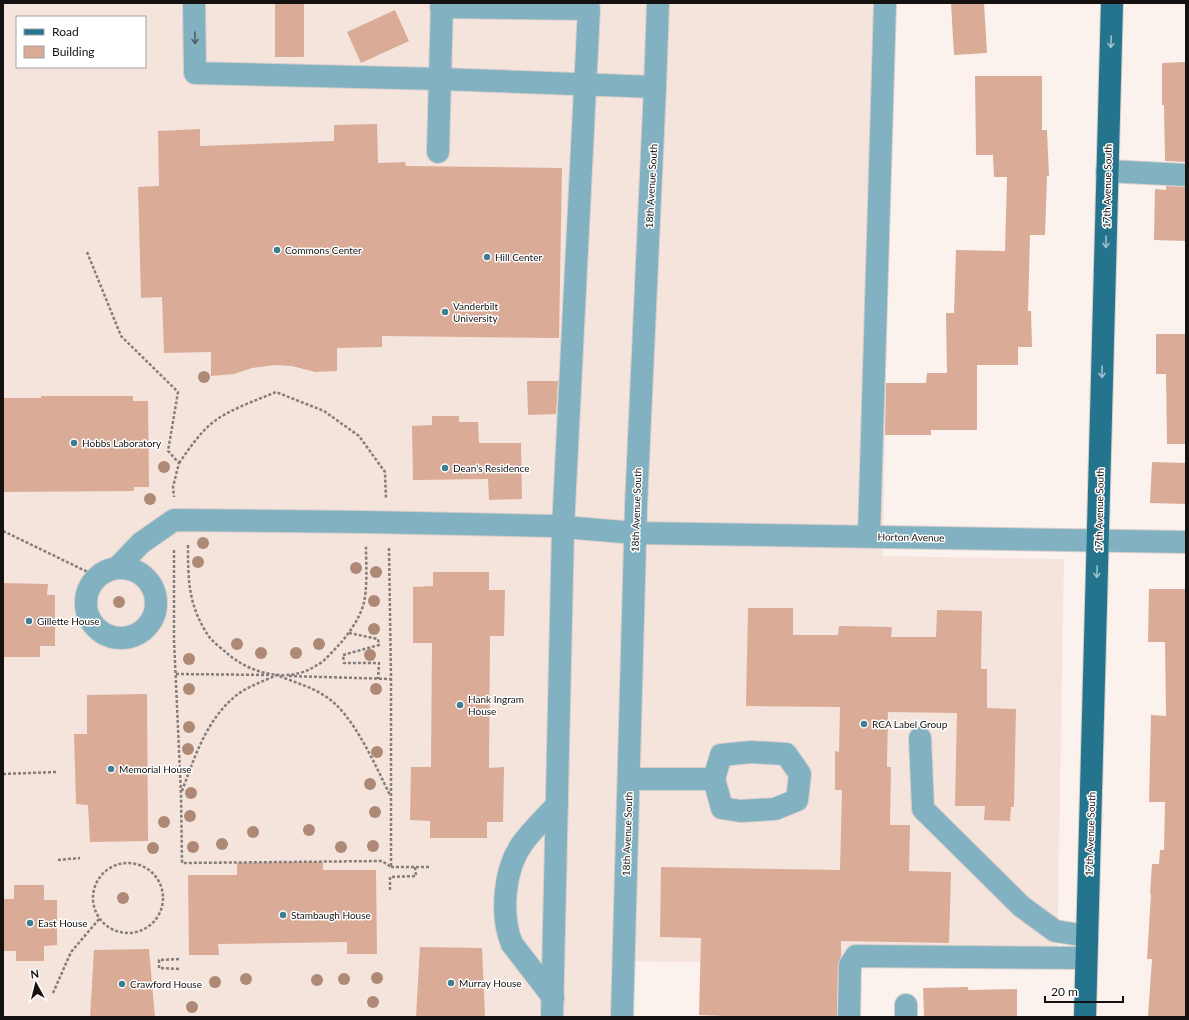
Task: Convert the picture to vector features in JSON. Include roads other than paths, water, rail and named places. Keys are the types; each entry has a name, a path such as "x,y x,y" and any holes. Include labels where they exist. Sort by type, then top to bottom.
{"main road":[{"name":"17th Avenue South","path":"1085,1017 1112,3"}],"street":[{"path":"194,3 195,73 440,79 655,87"},
{"name":"18th Avenue South","path":"622,1017 635,533 658,3"},
{"path":"869,536 885,3"},
{"path":"438,152 441,5 589,9 563,528 552,1007"},
{"path":"1107,171 1186,175"},
{"name":"Horton Avenue","path":"118,567 141,543 181,520 365,522 563,528 635,533 1186,542"},
{"path":"118,567 130,569 140,573 149,582 154,592 156,603 154,615 149,625 140,632 129,637 117,638 106,635 96,628 89,619 86,608 86,596 90,585 98,576 108,570 118,567"},
{"path":"920,738 923,809 1021,906 1055,931 1087,936"},
{"path":"629,779 714,779"},
{"path":"552,1007 512,944 508,935 505,912 508,874 516,854 522,844 557,805"},
{"path":"849,1017 850,965 856,956 1086,958"}],"place":[{"name":"Commons Center","path":"277,250"},
{"name":"Hill Center","path":"487,257"},
{"name":"Vanderbilt University","path":"445,312"},
{"name":"Hobbs Laboratory","path":"74,443"},
{"name":"Dean's Residence","path":"445,468"},
{"name":"Gillette House","path":"29,621"},
{"name":"Hank Ingram House","path":"460,705"},
{"name":"RCA Label Group","path":"864,724"},
{"name":"Memorial House","path":"111,769"},
{"name":"Stambaugh House","path":"283,915"},
{"name":"East House","path":"30,923"},
{"name":"Murray House","path":"451,983"},
{"name":"Crawford House","path":"122,984"}]}
